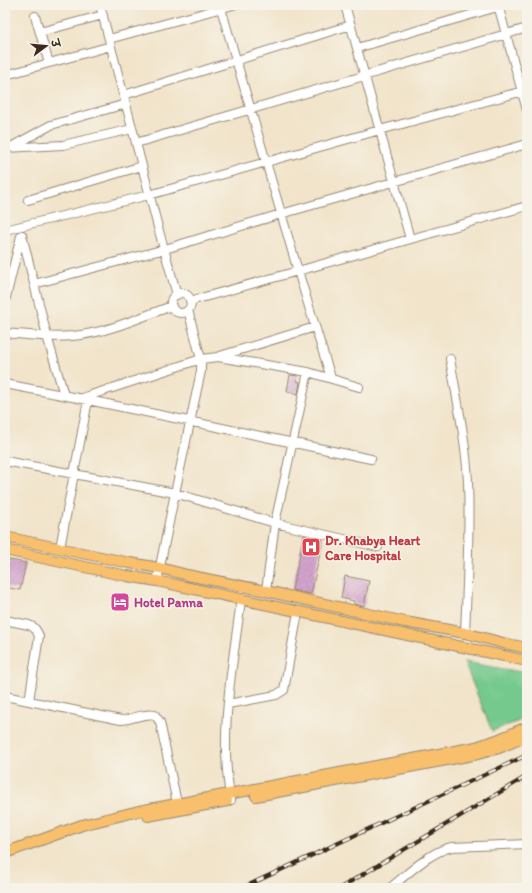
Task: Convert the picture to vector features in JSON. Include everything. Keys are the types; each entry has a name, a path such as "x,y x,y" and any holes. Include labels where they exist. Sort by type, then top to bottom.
{"main road":[{"path":"5,537 160,568 405,622 465,633 527,648"},
{"path":"5,550 127,576 158,581 527,661"},
{"path":"5,860 83,832 112,824 231,797 476,747 527,727"},
{"path":"5,853 82,825 110,817 177,803 231,797 478,754 500,748 527,736"}],"street":[{"path":"100,5 158,231 165,249 177,294"},
{"path":"5,72 7,74 13,73 50,64 220,7 233,5"},
{"path":"345,5 410,239"},
{"path":"357,48 500,6 506,35 524,91 527,110"},
{"path":"220,7 331,378"},
{"path":"40,32 103,15"},
{"path":"35,16 50,64"},
{"path":"124,95 351,25"},
{"path":"136,143 365,77 527,28"},
{"path":"5,230 149,195 524,91"},
{"path":"8,148 51,125 126,104"},
{"path":"8,148 63,145 132,129"},
{"path":"34,284 165,249 281,214 395,183 527,144"},
{"path":"28,200 142,166"},
{"path":"190,301 527,206"},
{"path":"5,301 9,268 24,226"},
{"path":"22,235 47,336 64,395"},
{"path":"158,581 201,371 201,359 188,310 190,308 189,298 183,294 177,294 172,299 172,306 175,311 178,313 188,310"},
{"path":"5,333 64,337 83,335 112,327 172,306"},
{"path":"84,399 201,359 218,357 315,327"},
{"path":"218,357 308,372 359,387"},
{"path":"450,359 464,439 468,481 469,539 465,633"},
{"path":"266,591 275,523 308,372"},
{"path":"5,384 371,458"},
{"path":"60,548 75,474 84,399"},
{"path":"5,461 175,493 275,523 378,547"},
{"path":"231,797 225,742 226,716 241,600"},
{"path":"228,704 276,695 284,690 298,612"},
{"path":"5,620 33,626 38,632 39,636 29,701"},
{"path":"5,696 121,720 155,715 160,722 177,803"},
{"path":"390,888 430,856 443,849 452,847 527,844"}],"green space":[{"path":"464,662 527,673 527,718 492,731"}],"building":[{"path":"290,375 298,376 297,381 300,382 298,394 287,391"},
{"path":"304,535 323,540 311,594 292,590"},
{"path":"5,559 26,563 20,590 5,587"},
{"path":"345,576 369,581 364,606 354,604 354,601 341,598"}],"railway":[{"path":"242,888 527,755"},
{"path":"340,888 527,776"}],"place":[{"name":"Dr. Khabya Heart Care Hospital","path":"311,547"},
{"name":"Hotel Panna","path":"120,602"}]}
